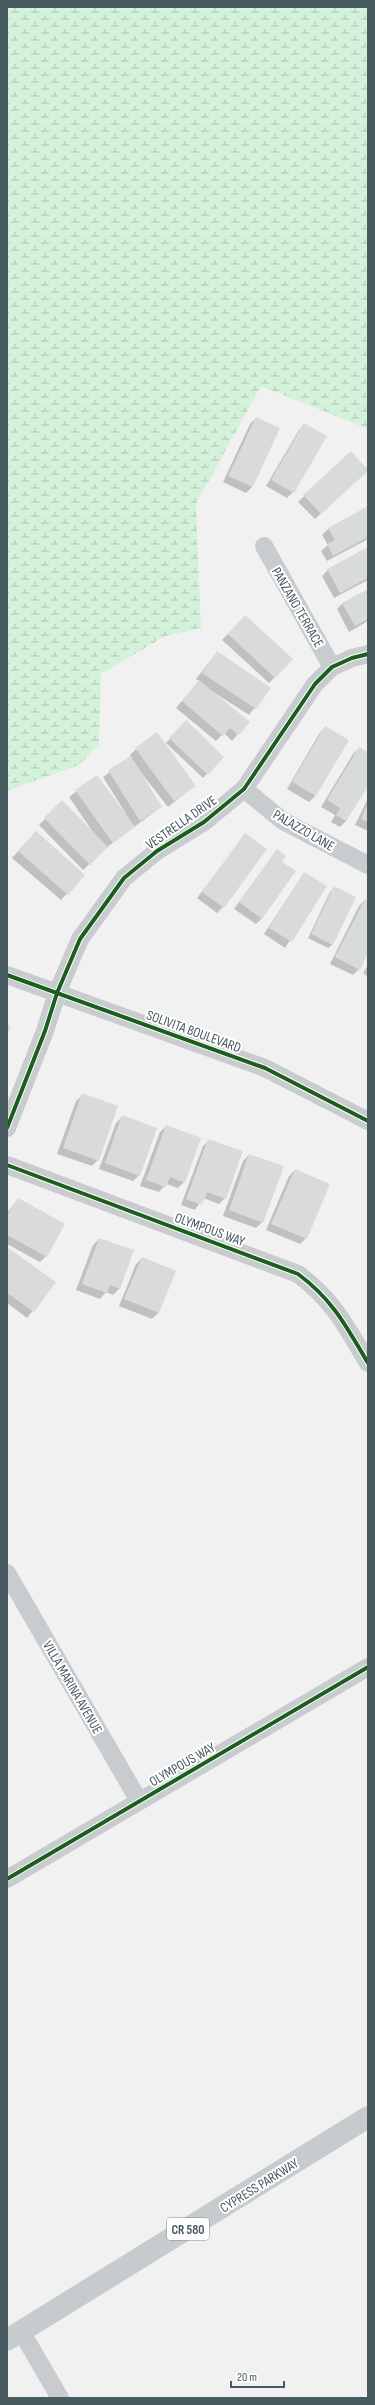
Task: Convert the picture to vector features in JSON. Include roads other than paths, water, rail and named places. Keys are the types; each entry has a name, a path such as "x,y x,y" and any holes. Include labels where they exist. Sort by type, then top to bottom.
{"main road":[{"name":"CYPRESS PARKWAY","path":"14,2336 368,2117"}],"street":[{"name":"PANZANO TERRACE","path":"264,546 332,667"},
{"name":"VESTRELLA DRIVE","path":"7,1128 45,1031 57,993 80,939 124,878 157,851 204,822 244,789 315,684 332,667 352,658 368,654"},
{"name":"PALAZZO LANE","path":"244,789 283,821 368,865"},
{"name":"SOLIVITA BOULEVARD","path":"7,975 265,1068 368,1121"},
{"name":"OLYMPOUS WAY","path":"7,1165 298,1274 318,1288 337,1310 368,1363"},
{"name":"VILLA MARINA AVENUE","path":"7,1573 139,1801"},
{"name":"OLYMPOUS WAY","path":"7,1879 368,1667"},
{"path":"14,2336 60,2398"}]}
